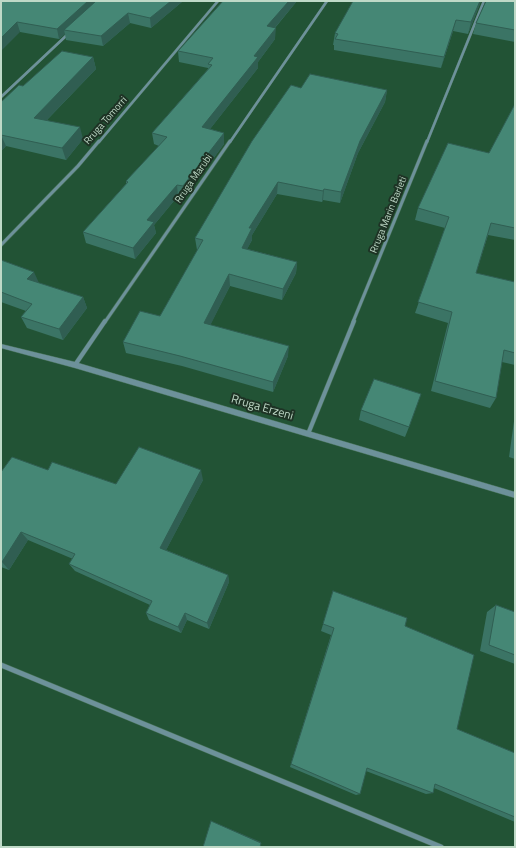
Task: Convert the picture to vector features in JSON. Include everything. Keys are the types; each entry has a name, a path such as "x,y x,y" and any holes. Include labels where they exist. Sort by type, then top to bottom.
{"street":[{"name":"Rruga Tomorri","path":"1,245 78,166 218,1"},
{"name":"Rruga Marubi","path":"75,365 327,1"},
{"name":"Rruga Marin Barleti","path":"308,434 484,1"},
{"path":"1,97 70,33"},
{"name":"Rruga Erzeni","path":"1,346 75,365 515,495"},
{"path":"1,665 441,847"}],"building":[{"path":"1,1 88,1 57,29 17,22 1,38"},
{"path":"96,1 171,1 150,18 128,13 101,36 64,30"},
{"path":"223,1 289,1 267,26 276,28 254,56 258,57 202,127 224,133 183,186 177,185 147,220 154,222 133,248 83,232 128,182 126,181 167,137 152,133 212,65 208,64 213,58 178,51"},
{"path":"353,1 480,1 471,22 456,20 444,57 335,39 338,34 335,33"},
{"path":"486,1 515,1 515,30 476,23"},
{"path":"62,51 93,57 34,118 80,127 62,148 1,135 1,102 19,85 23,86"},
{"path":"310,74 387,90 360,141 341,192 324,189 323,191 278,182 249,228 252,228 242,248 297,262 283,289 229,274 204,323 289,346 273,382 123,342 140,311 160,316 203,240 195,238 252,141 291,85 301,88"},
{"path":"515,104 515,228 491,223 476,273 515,282 515,353 504,350 496,398 435,381 452,312 418,302 449,217 418,208 448,143 489,153"},
{"path":"1,260 34,272 27,279 83,297 59,329 21,317 32,304 1,292"},
{"path":"374,379 421,394 409,427 361,410"},
{"path":"139,447 201,470 160,548 228,575 207,623 185,613 178,627 146,613 152,601 69,564 75,554 21,532 1,562 1,472 12,457 48,470 52,462 116,484"},
{"path":"333,591 407,618 405,626 474,655 457,729 515,753 515,817 435,784 433,793 367,768 360,794 291,764 334,628 323,624"},
{"path":"496,605 515,612 515,655 489,645"},
{"path":"211,821 261,843 260,847 203,847"}]}
